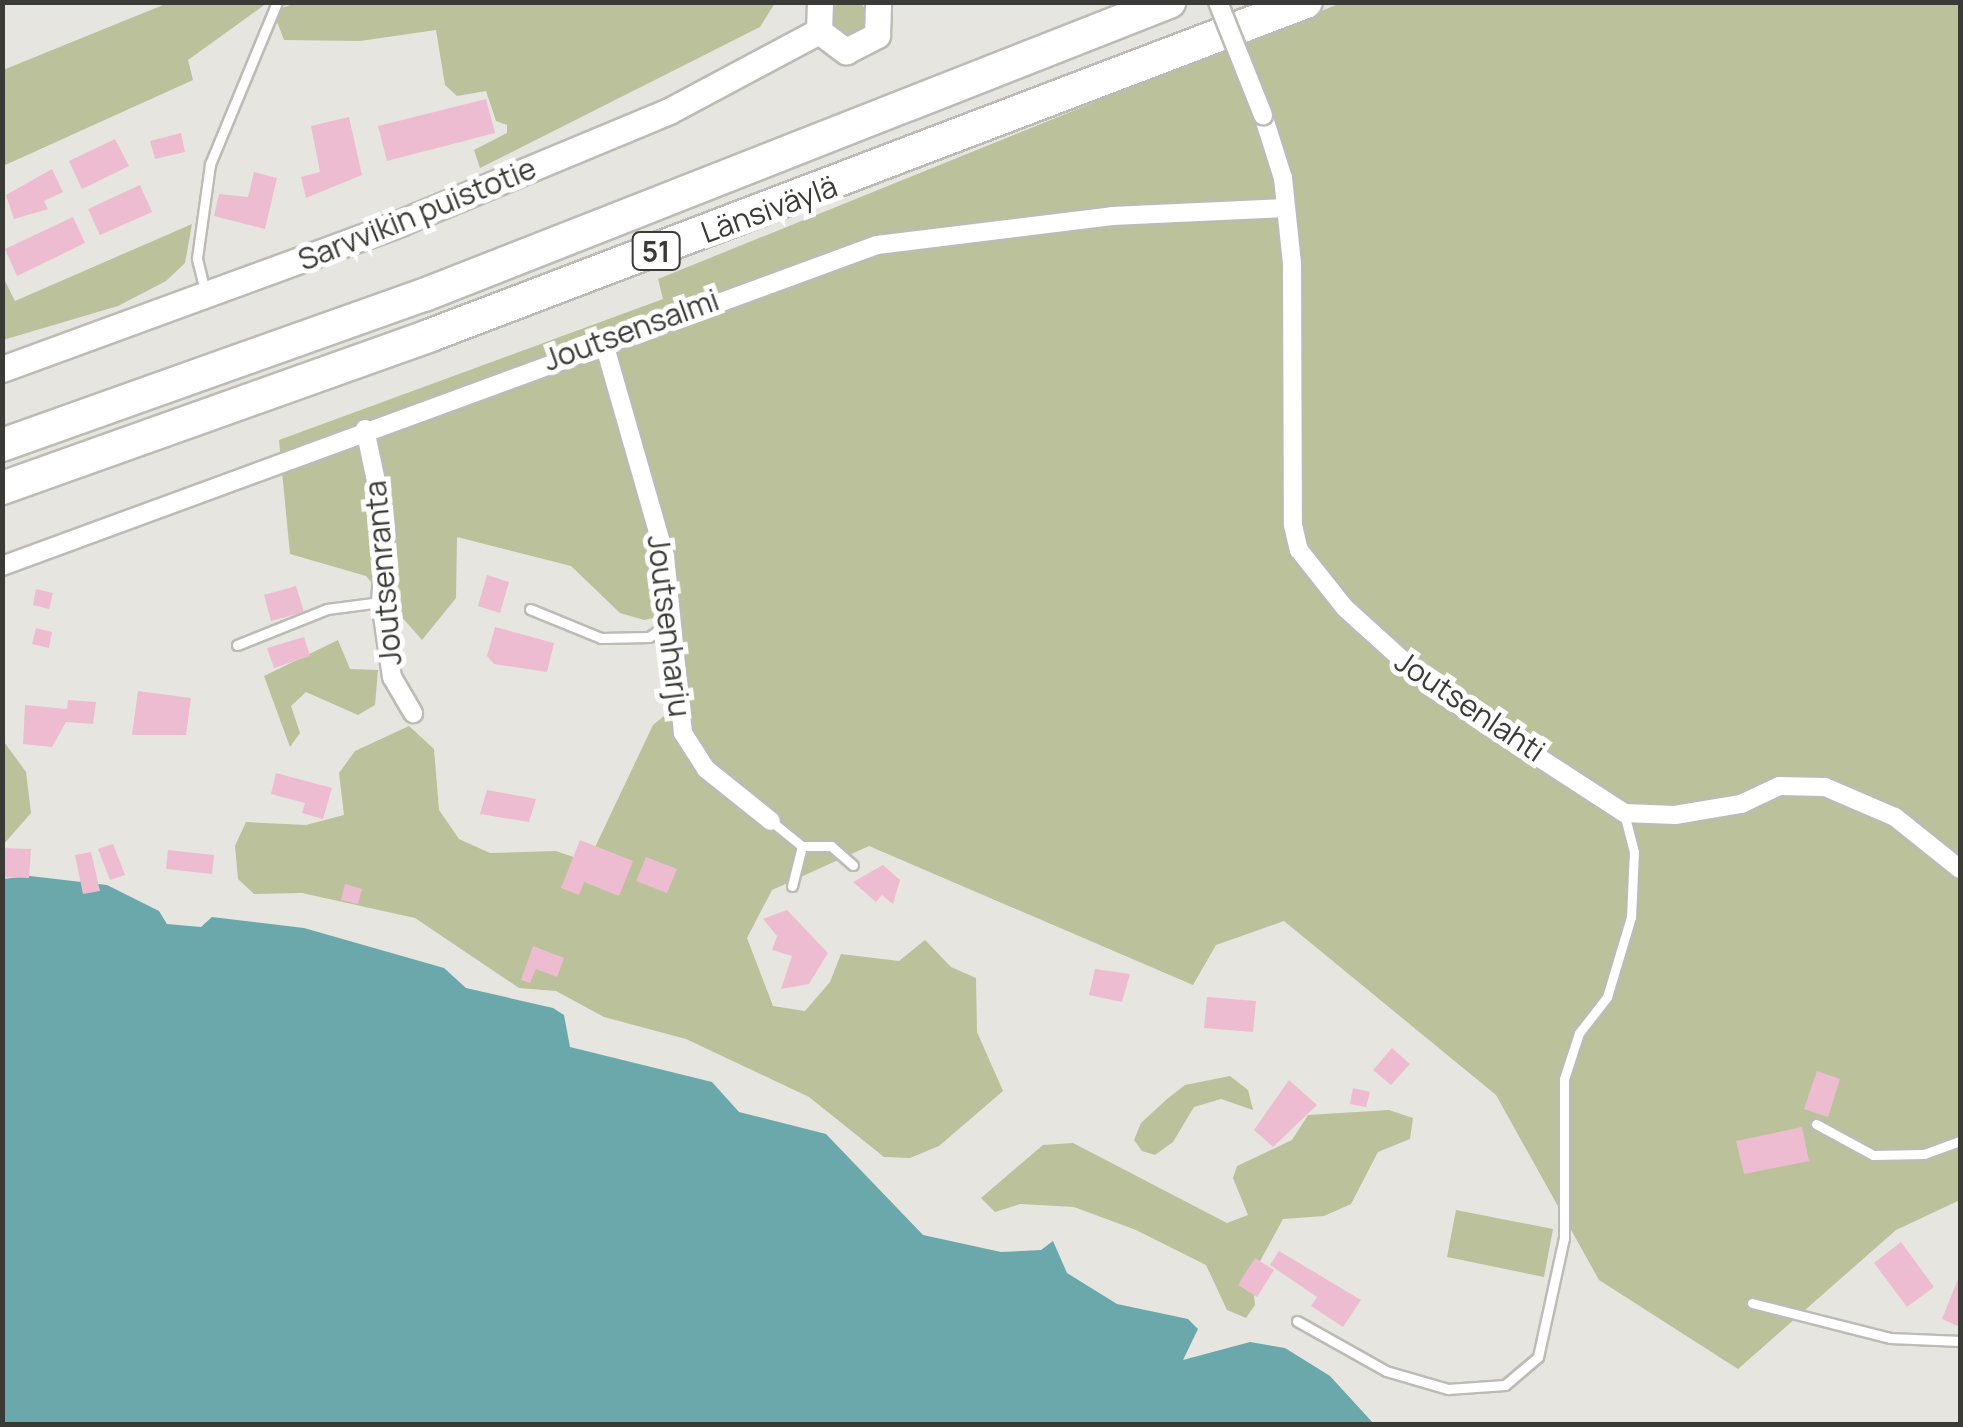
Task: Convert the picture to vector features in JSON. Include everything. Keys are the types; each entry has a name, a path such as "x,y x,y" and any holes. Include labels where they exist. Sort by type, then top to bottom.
{"highway":[{"name":"Länsiväylä","path":"2,444 424,295 1169,2"},
{"name":"Länsiväylä","path":"2,488 487,314 1306,2"}],"main road":[{"path":"820,2 818,31 837,49 864,48 880,27 878,2"},
{"name":"Sarvvikin puistotie","path":"2,369 208,298 669,111 818,31"}],"street":[{"name":"Joutsenlahti","path":"1218,2 1263,116 1286,208 1299,550 1406,668 1624,813"},
{"name":"Joutsensalmi","path":"2,566 824,260 921,235 1286,208"},
{"name":"Joutsenharju","path":"603,340 665,556 683,733 706,769 770,821"},
{"name":"Joutsenranta","path":"366,428 386,529 381,602 392,677 413,713"},
{"path":"1624,813 1675,815 1741,804 1779,786 1825,786 1894,817 1960,869"}],"lane":[{"path":"208,298 196,258 210,164 278,2"},
{"path":"237,646 327,609 381,602"},
{"path":"530,609 601,638 648,638 670,623"},
{"path":"1297,1321 1386,1371 1448,1388 1504,1385 1538,1357 1564,1238 1564,1079 1579,1033 1607,997 1631,917 1634,852 1624,813"},
{"path":"770,821 802,846 831,846 853,865"},
{"path":"792,886 802,846"},
{"path":"1816,1124 1873,1155 1924,1154 1960,1140"},
{"path":"1752,1302 1890,1338 1960,1341"}],"green space":[{"path":"849,0 862,6 868,19 862,32 849,38 836,32 830,19 836,6"},
{"path":"300,2 775,3 760,27 480,168 474,150 507,133 507,125 496,121 486,91 457,96 445,85 436,30 360,41 284,40 276,19 281,8"},
{"path":"168,3 267,3 188,60 193,80 3,166 3,70"},
{"path":"1341,3 1960,3 1960,1200 1896,1230 1738,1369 1599,1280 1496,1095 1284,921 1216,945 1193,985 869,846 772,890 747,938 773,1006 805,1011 830,982 841,954 899,961 925,940 951,967 976,978 977,1032 1003,1091 939,1146 910,1158 884,1157 809,1097 686,1039 604,1017 556,991 519,988 415,918 302,893 254,894 238,879 235,846 246,822 306,825 344,815 339,773 355,751 409,726 434,749 439,810 459,839 490,853 556,851 588,862 653,725 686,698 682,612 644,620 620,613 571,566 457,537 456,598 422,640 366,576 290,554 279,440 663,299 658,279 1226,49 1253,118 1271,112 1245,42"},
{"path":"192,224 185,263 166,281 118,306 3,340 3,277 15,301"},
{"path":"338,640 350,669 378,670 375,705 358,715 306,692 291,706 300,733 290,747 264,676"},
{"path":"2,739 26,772 31,813 3,845"},
{"path":"1230,1076 1248,1090 1253,1110 1221,1099 1194,1107 1173,1142 1155,1155 1142,1151 1134,1140 1141,1123 1167,1099 1185,1085"},
{"path":"1389,1110 1413,1118 1410,1139 1378,1152 1351,1204 1324,1216 1283,1219 1252,1276 1255,1305 1246,1318 1227,1310 1206,1265 1136,1230 1074,1207 1020,1204 995,1212 981,1198 1043,1145 1073,1143 1227,1223 1248,1215 1233,1178 1237,1166 1292,1140 1308,1115"},
{"path":"1456,1210 1553,1229 1544,1277 1447,1257"}],"water":[{"path":"30,876 107,885 159,911 167,924 201,927 212,917 304,928 444,968 466,988 553,1008 564,1015 570,1047 712,1082 739,1112 826,1134 923,1235 1001,1252 1041,1250 1053,1241 1067,1273 1117,1304 1188,1319 1198,1329 1183,1360 1250,1342 1285,1348 1330,1376 1374,1424 3,1424 2,879"}],"building":[{"path":"486,99 495,133 387,161 378,126"},
{"path":"349,117 362,175 306,198 301,177 320,172 311,126"},
{"path":"181,133 185,152 155,159 150,141"},
{"path":"115,139 129,166 82,189 69,161"},
{"path":"52,169 63,192 44,201 48,209 14,219 6,195"},
{"path":"254,172 277,178 265,229 214,216 219,194 248,197"},
{"path":"140,185 152,212 100,235 88,209"},
{"path":"73,217 85,243 17,276 5,249"},
{"path":"487,575 509,582 500,613 478,606"},
{"path":"296,586 304,612 271,621 264,595"},
{"path":"36,589 53,593 49,609 33,605"},
{"path":"495,627 554,643 547,672 494,664 487,656"},
{"path":"36,628 52,632 49,648 32,644"},
{"path":"304,637 310,656 274,668 267,648"},
{"path":"138,691 191,698 186,735 132,735"},
{"path":"68,700 96,702 93,724 66,722 52,747 23,744 25,705 67,709"},
{"path":"276,773 332,788 323,819 302,813 305,803 271,794"},
{"path":"487,790 536,799 529,822 480,814"},
{"path":"580,840 633,861 619,896 584,882 579,895 561,888"},
{"path":"113,844 125,875 110,880 98,849"},
{"path":"2,848 31,849 29,878 2,877"},
{"path":"168,850 214,855 212,874 166,869"},
{"path":"91,852 100,891 83,894 75,855"},
{"path":"646,857 677,869 667,893 636,881"},
{"path":"883,865 900,880 893,904 882,895 876,902 853,882"},
{"path":"345,884 362,889 358,904 341,900"},
{"path":"787,910 828,953 809,984 781,989 792,956 772,950 777,936 763,919"},
{"path":"533,946 564,958 557,977 536,969 530,983 521,980"},
{"path":"1095,969 1130,974 1122,1002 1089,995"},
{"path":"1207,997 1256,1001 1253,1032 1204,1028"},
{"path":"1392,1048 1410,1064 1391,1085 1373,1070"},
{"path":"1817,1071 1840,1079 1828,1117 1804,1109"},
{"path":"1289,1080 1317,1105 1273,1147 1254,1130"},
{"path":"1353,1088 1370,1092 1366,1107 1350,1104"},
{"path":"1802,1127 1809,1161 1744,1174 1736,1141"},
{"path":"1901,1242 1934,1287 1907,1307 1874,1263"},
{"path":"1279,1251 1361,1300 1343,1327 1311,1306 1317,1297 1270,1265"},
{"path":"1255,1258 1274,1270 1257,1297 1238,1285"},
{"path":"1960,1274 1960,1327 1942,1319"}]}
